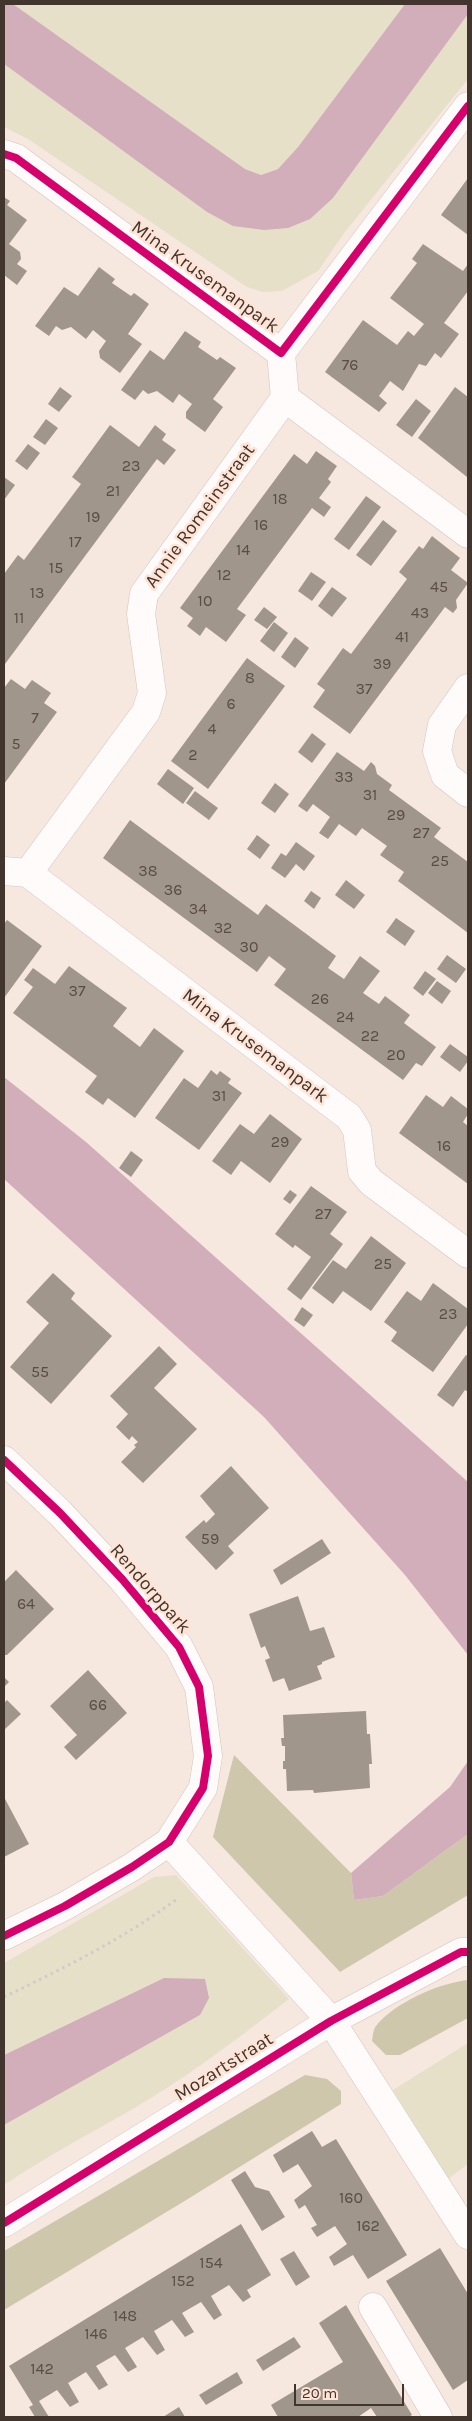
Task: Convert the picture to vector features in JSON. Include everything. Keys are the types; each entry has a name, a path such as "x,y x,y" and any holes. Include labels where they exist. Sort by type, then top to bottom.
{"street":[{"name":"Mina Krusemanpark","path":"4,154 16,158 281,353 468,106"},
{"path":"281,353 285,398 468,534"},
{"name":"Annie Romeinstraat","path":"16,872 146,712 152,693 141,614 144,594 285,398"},
{"path":"468,688 442,725 437,751 445,775 468,793"},
{"name":"Mina Krusemanpark","path":"16,872 349,1117 358,1130 362,1171 370,1182 468,1254"},
{"name":"Rendorppark","path":"4,1460 60,1513 122,1579 179,1647 199,1687 208,1756 203,1788 169,1842 132,1867 73,1901 4,1936"},
{"path":"169,1842 330,2021 468,2235"},
{"name":"Mozartstraat","path":"4,2223 330,2021 461,1952 468,1952"},
{"path":"373,2307 438,2417"}],"path":[{"path":"4,1997 83,1959 151,1918 203,1880"}],"shaded area":[{"path":"4,4 13,4 245,169 261,175 278,169 298,147 405,4 468,4 468,14 333,198 310,219 288,228 264,230 233,226 207,212 4,64"},
{"path":"13,4 405,4 298,147 278,169 261,175 245,169"},
{"path":"468,14 468,79 345,232 318,271 282,291 263,292 247,287 28,139 4,127 4,64 207,212 333,198"},
{"path":"4,1077 86,1142 468,1482 468,1655 405,1575 264,1417 4,1179"},
{"path":"234,1755 351,1873 354,1900 383,1896 468,1834 468,1895 340,1972 213,1837"},
{"path":"468,1761 468,1834 383,1896 354,1900 351,1873 450,1787"},
{"path":"176,1875 289,1999 219,2052 165,2089 4,2185 4,2125 200,2015 164,1978 4,2055 4,1963 154,1877"},
{"path":"164,1978 205,1979 209,1998 200,2015 4,2125 4,2055"},
{"path":"468,1980 468,2018 400,2055 386,2055 372,2041 376,2026 405,2002 444,1985"},
{"path":"468,2043 468,2164 448,2179 393,2090"},
{"path":"305,2075 327,2079 341,2091 341,2104 4,2310 4,2251"}],"building":[{"path":"468,178 468,235 441,215"},
{"path":"4,197 10,201 7,205 27,220 9,244 20,252 21,259 17,264 27,271 17,285 4,275"},
{"path":"423,244 463,271 468,264 468,291 444,323 459,334 441,358 435,353 426,366 419,364 403,391 390,381 379,396 387,403 379,412 325,372 363,320 397,345 408,331 414,336 424,324 390,298 417,263 412,259"},
{"path":"99,267 115,279 112,283 131,296 134,293 149,304 128,334 142,344 120,373 100,358 99,351 106,341 93,330 86,339 71,327 62,330 56,326 49,336 35,326 64,287 78,296"},
{"path":"185,331 201,342 198,347 217,360 220,357 236,368 213,399 223,407 205,432 186,418 186,412 192,404 179,394 173,403 157,391 148,394 143,390 135,400 121,390 150,350 164,360"},
{"path":"60,387 72,396 59,412 48,404"},
{"path":"455,387 468,397 467,477 418,438"},
{"path":"416,399 431,411 412,437 396,425"},
{"path":"46,419 58,428 45,445 33,437"},
{"path":"110,425 139,447 155,425 166,434 162,440 176,450 164,465 157,459 5,664 4,574 18,555 24,560 81,484 72,477"},
{"path":"28,444 40,453 27,470 15,461"},
{"path":"316,451 337,466 328,479 331,482 319,498 331,507 324,517 312,508 237,609 246,615 226,642 206,627 200,636 187,626 193,618 180,608 294,454 307,464"},
{"path":"4,477 15,485 4,500"},
{"path":"366,496 381,507 349,550 334,539"},
{"path":"383,520 397,531 371,566 356,555"},
{"path":"432,536 460,558 451,570 468,583 456,600 457,608 453,613 445,607 350,734 313,707 325,690 317,684 343,648 351,654 407,579 399,572 419,546 423,549"},
{"path":"311,572 326,582 312,601 298,591"},
{"path":"332,587 347,598 332,617 318,606"},
{"path":"264,607 277,617 267,629 254,620"},
{"path":"274,622 288,633 274,652 260,641"},
{"path":"295,637 309,648 295,668 281,657"},
{"path":"247,658 285,686 208,789 171,761"},
{"path":"11,679 25,689 32,680 51,693 44,703 57,712 4,784 4,688"},
{"path":"312,733 326,744 312,763 298,752"},
{"path":"337,752 364,771 371,762 375,766 377,774 392,785 389,790 441,828 434,837 468,862 468,933 398,881 404,872 380,855 387,846 362,828 356,836 339,824 328,839 319,833 330,817 313,804 307,812 298,806"},
{"path":"168,769 194,788 183,804 157,784"},
{"path":"275,783 289,794 275,813 261,803"},
{"path":"195,791 218,808 209,820 186,803"},
{"path":"130,820 258,915 266,904 336,956 328,968 344,979 360,956 380,971 363,993 379,1004 385,996 410,1015 404,1023 436,1047 422,1066 416,1063 403,1080 274,985 286,969 269,956 257,972 103,858"},
{"path":"257,835 270,845 260,859 247,849"},
{"path":"296,842 315,856 304,871 296,864 285,878 271,868 281,853 286,856"},
{"path":"346,880 365,895 354,909 335,895"},
{"path":"311,891 321,898 314,909 304,901"},
{"path":"396,918 415,931 405,946 386,932"},
{"path":"7,920 42,946 4,998 4,924"},
{"path":"447,955 466,969 456,983 437,969"},
{"path":"69,966 127,1008 113,1026 140,1047 154,1028 184,1051 135,1118 108,1098 103,1105 85,1092 97,1076 13,1013 33,987 24,980 33,968 55,984"},
{"path":"425,971 436,979 423,996 413,988"},
{"path":"437,981 451,991 442,1004 428,993"},
{"path":"450,1044 468,1057 468,1061 460,1072 440,1057"},
{"path":"211,1070 217,1075 220,1071 231,1079 228,1083 242,1093 199,1150 155,1118 184,1078 198,1088"},
{"path":"426,1095 443,1107 451,1096 468,1109 468,1114 463,1122 468,1126 468,1184 399,1133"},
{"path":"270,1114 302,1139 270,1183 241,1161 231,1175 212,1161 240,1124 254,1134"},
{"path":"131,1151 143,1160 131,1177 119,1168"},
{"path":"311,1186 347,1212 330,1234 343,1244 301,1300 287,1289 311,1257 295,1245 293,1248 275,1234"},
{"path":"290,1190 297,1195 290,1204 283,1199"},
{"path":"371,1236 406,1263 371,1311 343,1291 333,1304 312,1288 333,1260 346,1269"},
{"path":"53,1273 75,1293 71,1299 112,1336 51,1404 10,1367 49,1323 26,1302"},
{"path":"433,1283 468,1309 468,1324 433,1372 391,1341 397,1332 384,1322 407,1291 421,1301"},
{"path":"302,1307 313,1315 304,1327 294,1320"},
{"path":"159,1346 177,1364 154,1388 197,1429 143,1483 121,1462 136,1447 134,1445 138,1442 132,1436 129,1440 116,1427 128,1414 110,1396"},
{"path":"466,1355 468,1356 468,1392 465,1390 453,1407 437,1395"},
{"path":"231,1466 269,1508 228,1546 234,1553 216,1570 185,1537 204,1520 206,1523 215,1514 200,1496"},
{"path":"322,1539 331,1553 281,1585 273,1570"},
{"path":"16,1570 54,1609 7,1655 4,1655 4,1582"},
{"path":"298,1596 310,1631 324,1627 335,1657 317,1666 322,1679 289,1691 284,1678 273,1682 265,1660 270,1658 265,1646 261,1648 249,1614"},
{"path":"88,1670 127,1713 76,1760 64,1747 77,1735 50,1706"},
{"path":"4,1677 9,1682 4,1687"},
{"path":"7,1700 21,1714 4,1730 4,1703"},
{"path":"366,1711 367,1734 370,1734 372,1764 369,1764 370,1788 314,1793 313,1790 287,1791 286,1769 283,1769 285,1746 282,1746 281,1738 284,1738 283,1715"},
{"path":"4,1797 29,1844 4,1857"},
{"path":"312,2131 322,2147 336,2139 407,2255 368,2279 353,2255 334,2266 329,2257 347,2244 335,2226 317,2237 311,2228 317,2225 305,2205 299,2209 294,2200 312,2186 298,2164 283,2173 273,2155"},
{"path":"245,2171 255,2187 269,2191 285,2217 262,2231 231,2180"},
{"path":"241,2224 271,2275 247,2290 251,2297 243,2302 229,2285 211,2296 222,2315 214,2320 201,2302 182,2313 194,2332 185,2337 172,2320 154,2331 165,2350 157,2355 143,2337 125,2348 137,2367 128,2372 115,2355 96,2366 108,2385 99,2390 86,2372 68,2383 79,2402 70,2407 57,2390 39,2401 49,2417 35,2417 29,2407 33,2405 9,2366"},
{"path":"440,2248 468,2294 468,2380 453,2390 386,2281"},
{"path":"294,2251 310,2277 296,2286 280,2259"},
{"path":"346,2305 412,2415 408,2417 377,2417 371,2408 358,2417 278,2417 271,2405 343,2362 319,2323"},
{"path":"294,2337 301,2347 263,2371 256,2360"},
{"path":"237,2372 243,2383 206,2405 199,2395"},
{"path":"179,2407 185,2417 163,2417"}],"cycle path":[{"path":"4,154 16,158 281,353 468,106"},
{"path":"4,1460 60,1513 122,1579 179,1647 199,1687 208,1756 203,1788 169,1842 132,1867 65,1906 4,1936"},
{"path":"4,2223 331,2021 461,1952 468,1952"}]}
